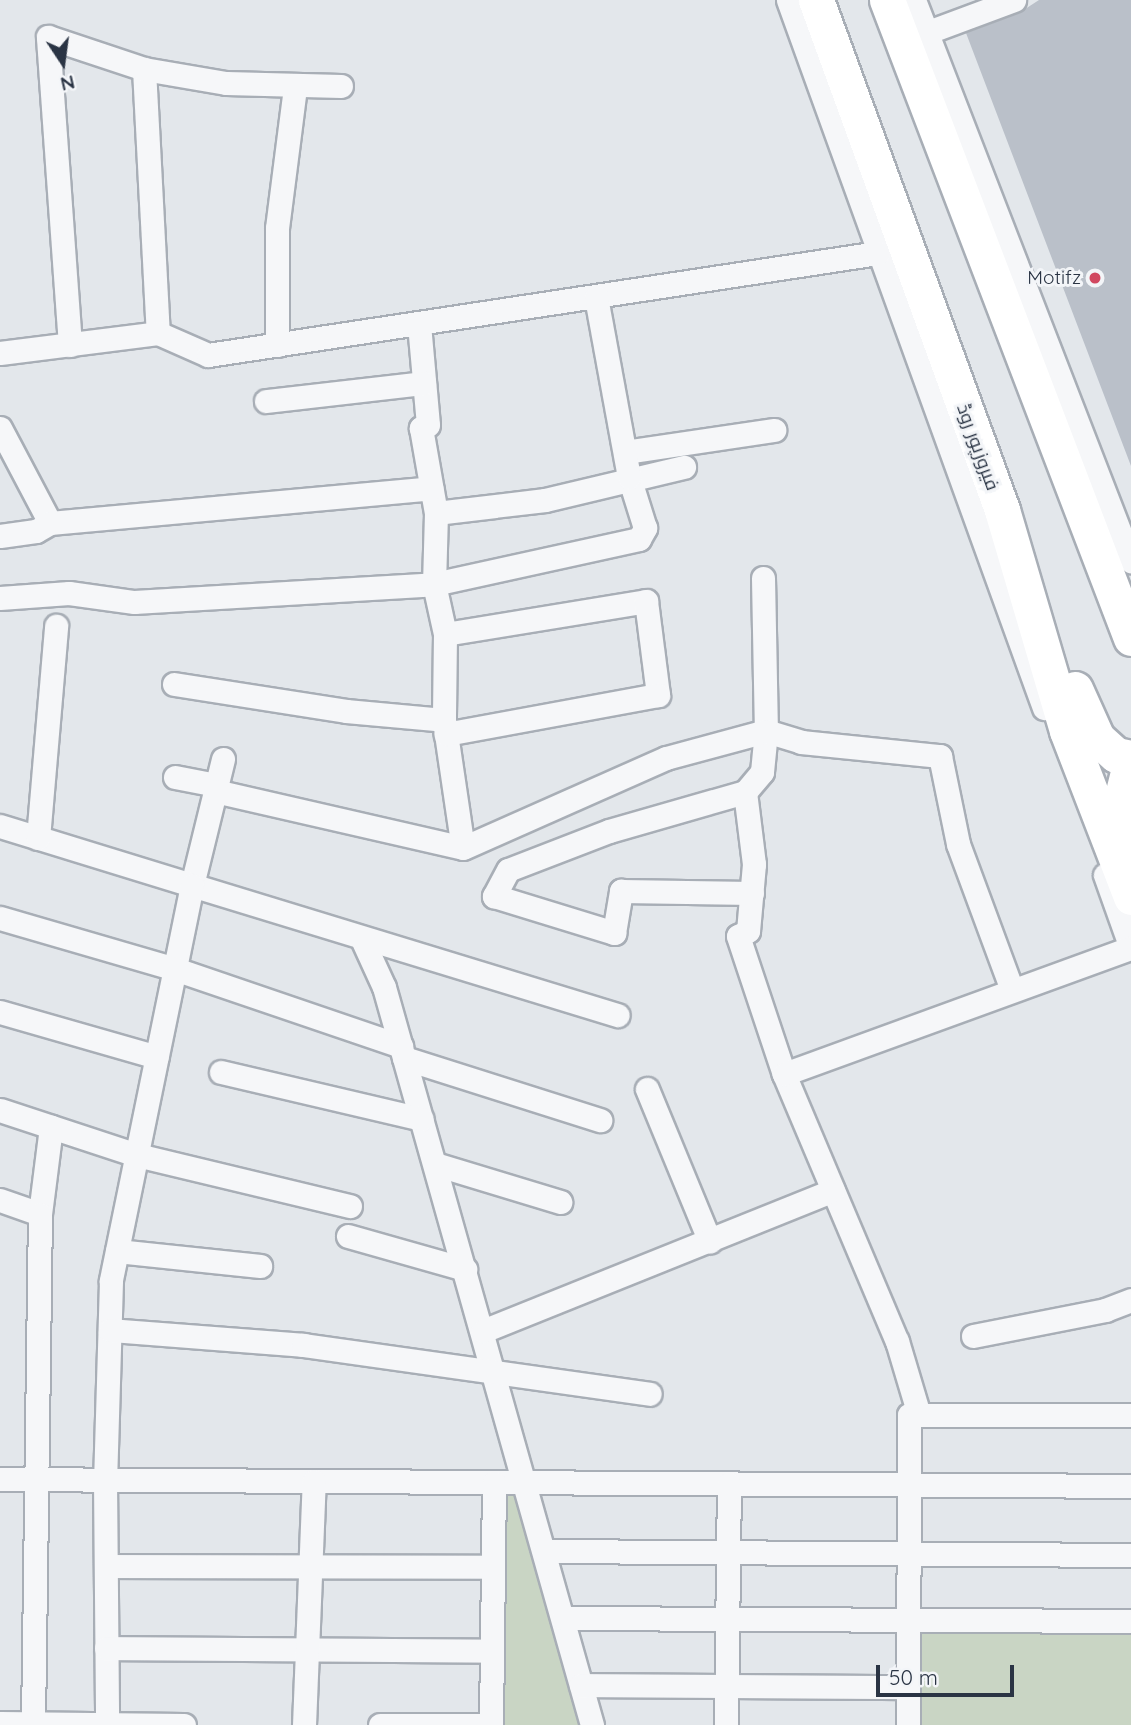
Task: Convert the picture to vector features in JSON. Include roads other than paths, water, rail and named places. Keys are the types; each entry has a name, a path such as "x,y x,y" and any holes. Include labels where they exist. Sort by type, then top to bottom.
{"main road":[{"name":"فیروزپور روڈ","path":"816,0 982,496 1030,593 1037,640 1067,732 1131,897"},
{"path":"887,0 914,37 1129,625"},
{"path":"1030,593 1052,633 1097,738 1115,755 1131,759 1122,795 1131,843"}],"street":[{"path":"784,1074 1131,948 982,496 878,253 788,0"},
{"path":"914,0 914,37 1131,561"},
{"path":"914,37 1014,0"},
{"path":"70,345 48,37 144,69 226,83 341,86"},
{"path":"144,69 158,333"},
{"path":"277,345 277,228 295,86"},
{"path":"0,353 158,333 208,355 878,253"},
{"path":"0,598 69,593 134,602 434,584 639,539 645,528 629,477 596,297"},
{"path":"419,324 428,425 421,428 436,513 434,584 445,634 445,727 463,848"},
{"path":"266,401 424,383"},
{"path":"0,428 50,523"},
{"path":"625,452 774,430"},
{"path":"436,513 545,500 629,477 684,467"},
{"path":"0,536 36,531 50,523 431,488"},
{"path":"752,893 621,891 614,933 494,896 508,870 609,831 745,792 762,772 766,732 763,579"},
{"path":"174,684 445,727 658,695 646,601 445,634"},
{"path":"38,838 56,626"},
{"path":"175,777 463,848 666,758 766,732 801,742 940,756 958,844 1012,990"},
{"path":"107,1725 105,1480 110,1330 117,1251 192,885 223,759"},
{"path":"745,792 754,864 748,931 738,936 784,1074 897,1342 919,1415"},
{"path":"0,826 362,939 618,1015"},
{"path":"0,918 175,969 600,1120"},
{"path":"362,939 384,987 592,1725"},
{"path":"0,1012 157,1057"},
{"path":"221,1072 422,1119"},
{"path":"647,1089 710,1242"},
{"path":"0,1110 137,1155 350,1206"},
{"path":"33,1724 34,1479 40,1214 51,1127"},
{"path":"435,1164 560,1202"},
{"path":"483,1331 710,1242 833,1190"},
{"path":"0,1200 40,1214"},
{"path":"348,1236 465,1269"},
{"path":"117,1251 260,1266"},
{"path":"973,1336 1092,1313 1131,1300"},
{"path":"110,1330 303,1345 650,1394"},
{"path":"908,1725 911,1553 909,1415 1131,1415"},
{"path":"0,1479 1131,1486"},
{"path":"304,1725 305,1648 314,1481"},
{"path":"380,1725 491,1725 494,1483"},
{"path":"726,1725 729,1484"},
{"path":"544,1551 1131,1556"},
{"path":"106,1566 493,1567"},
{"path":"563,1618 908,1622 1131,1621"},
{"path":"106,1648 492,1651"},
{"path":"581,1685 908,1688"},
{"path":"0,1723 184,1725"}],"place":[{"name":"Motifz","path":"1095,278"}]}
